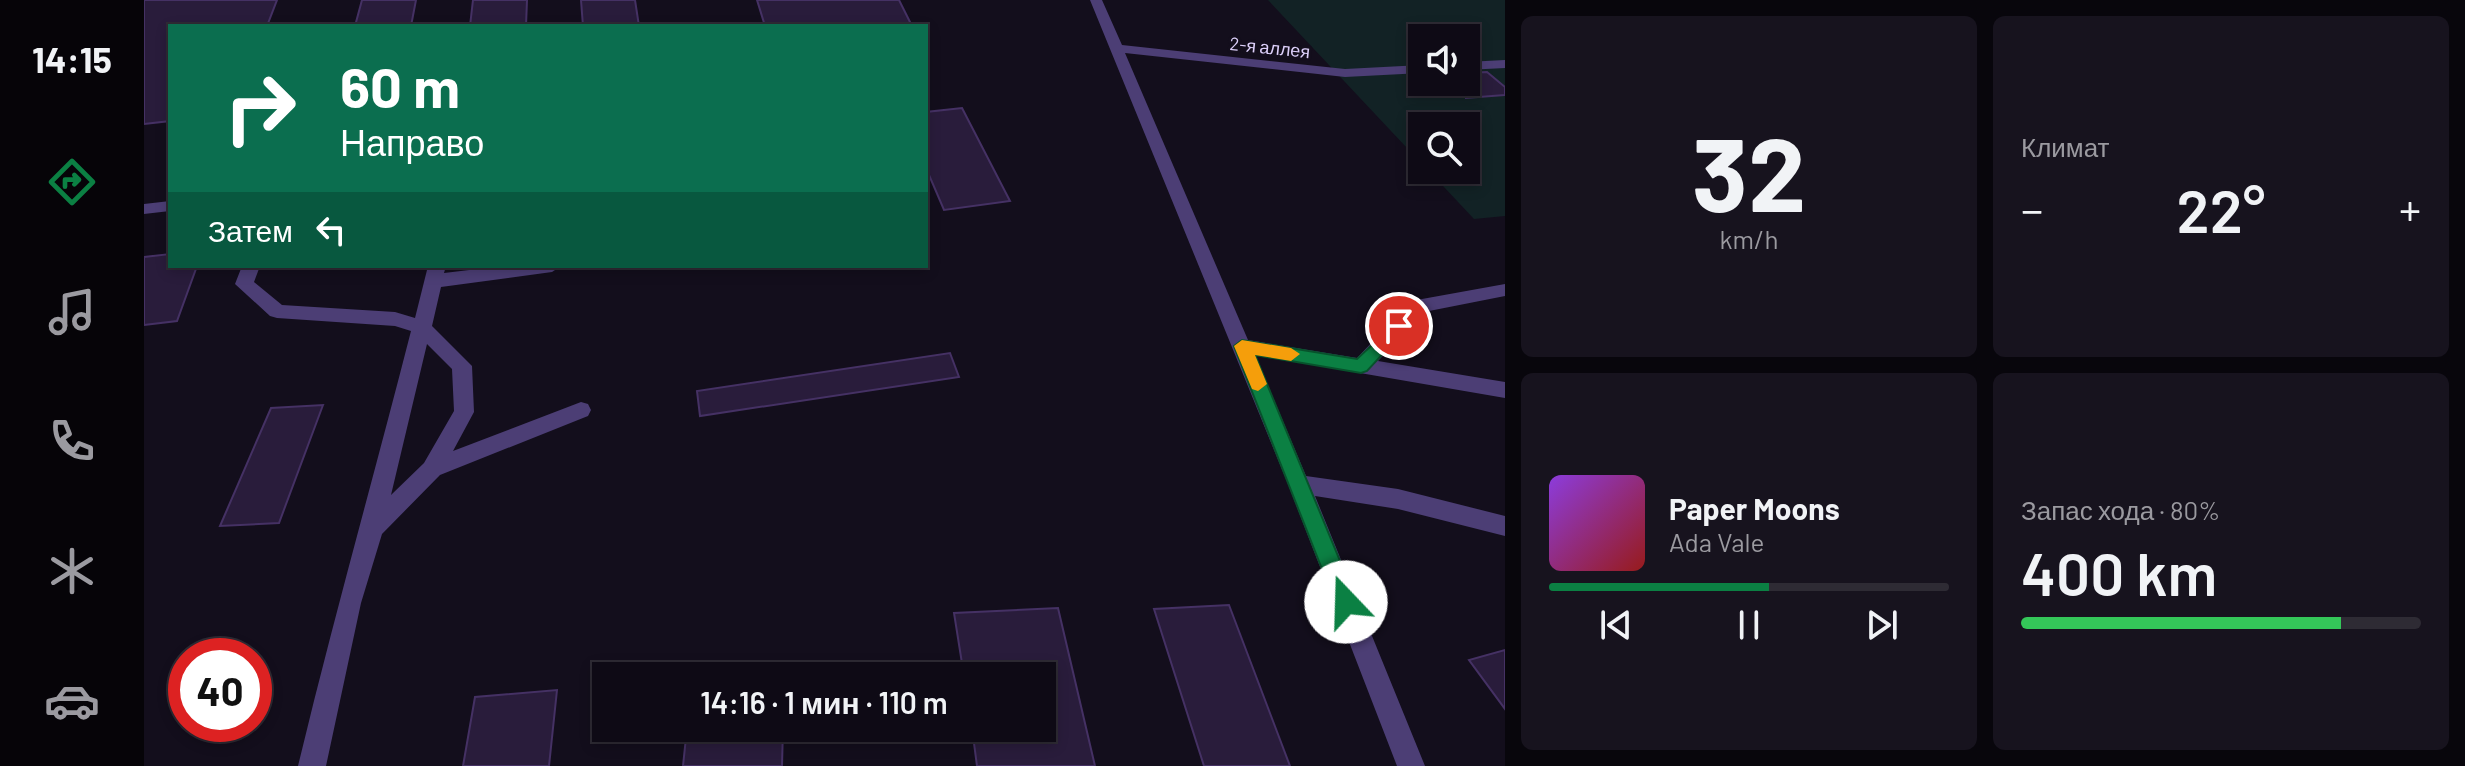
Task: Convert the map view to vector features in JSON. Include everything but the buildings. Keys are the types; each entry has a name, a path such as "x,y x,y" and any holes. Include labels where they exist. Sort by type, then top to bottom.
{"street":[{"path":"1096,0 1299,484 1411,766"},
{"name":"2-я аллея","path":"1115,48 1345,73 1408,70"},
{"path":"1480,65 1505,64"},
{"path":"144,209 168,206"},
{"path":"250,268 244,284 277,311 395,319 421,327 462,366 464,412 432,469 372,529"},
{"path":"312,766 349,603 372,529 436,273 519,268"},
{"path":"1361,366 1418,306 1505,290"},
{"path":"1242,346 1505,390"},
{"path":"432,469 581,410"},
{"path":"1299,484 1398,499 1505,526"}],"shaded area":[{"path":"1268,0 1505,0 1505,216 1474,219 1441,184 1480,184 1480,112 1408,112 1408,149"}],"slow traffic":[{"path":"1258,384 1242,346 1291,354"}],"route":[{"path":"1346,602 1242,346 1361,366 1399,326"}]}
